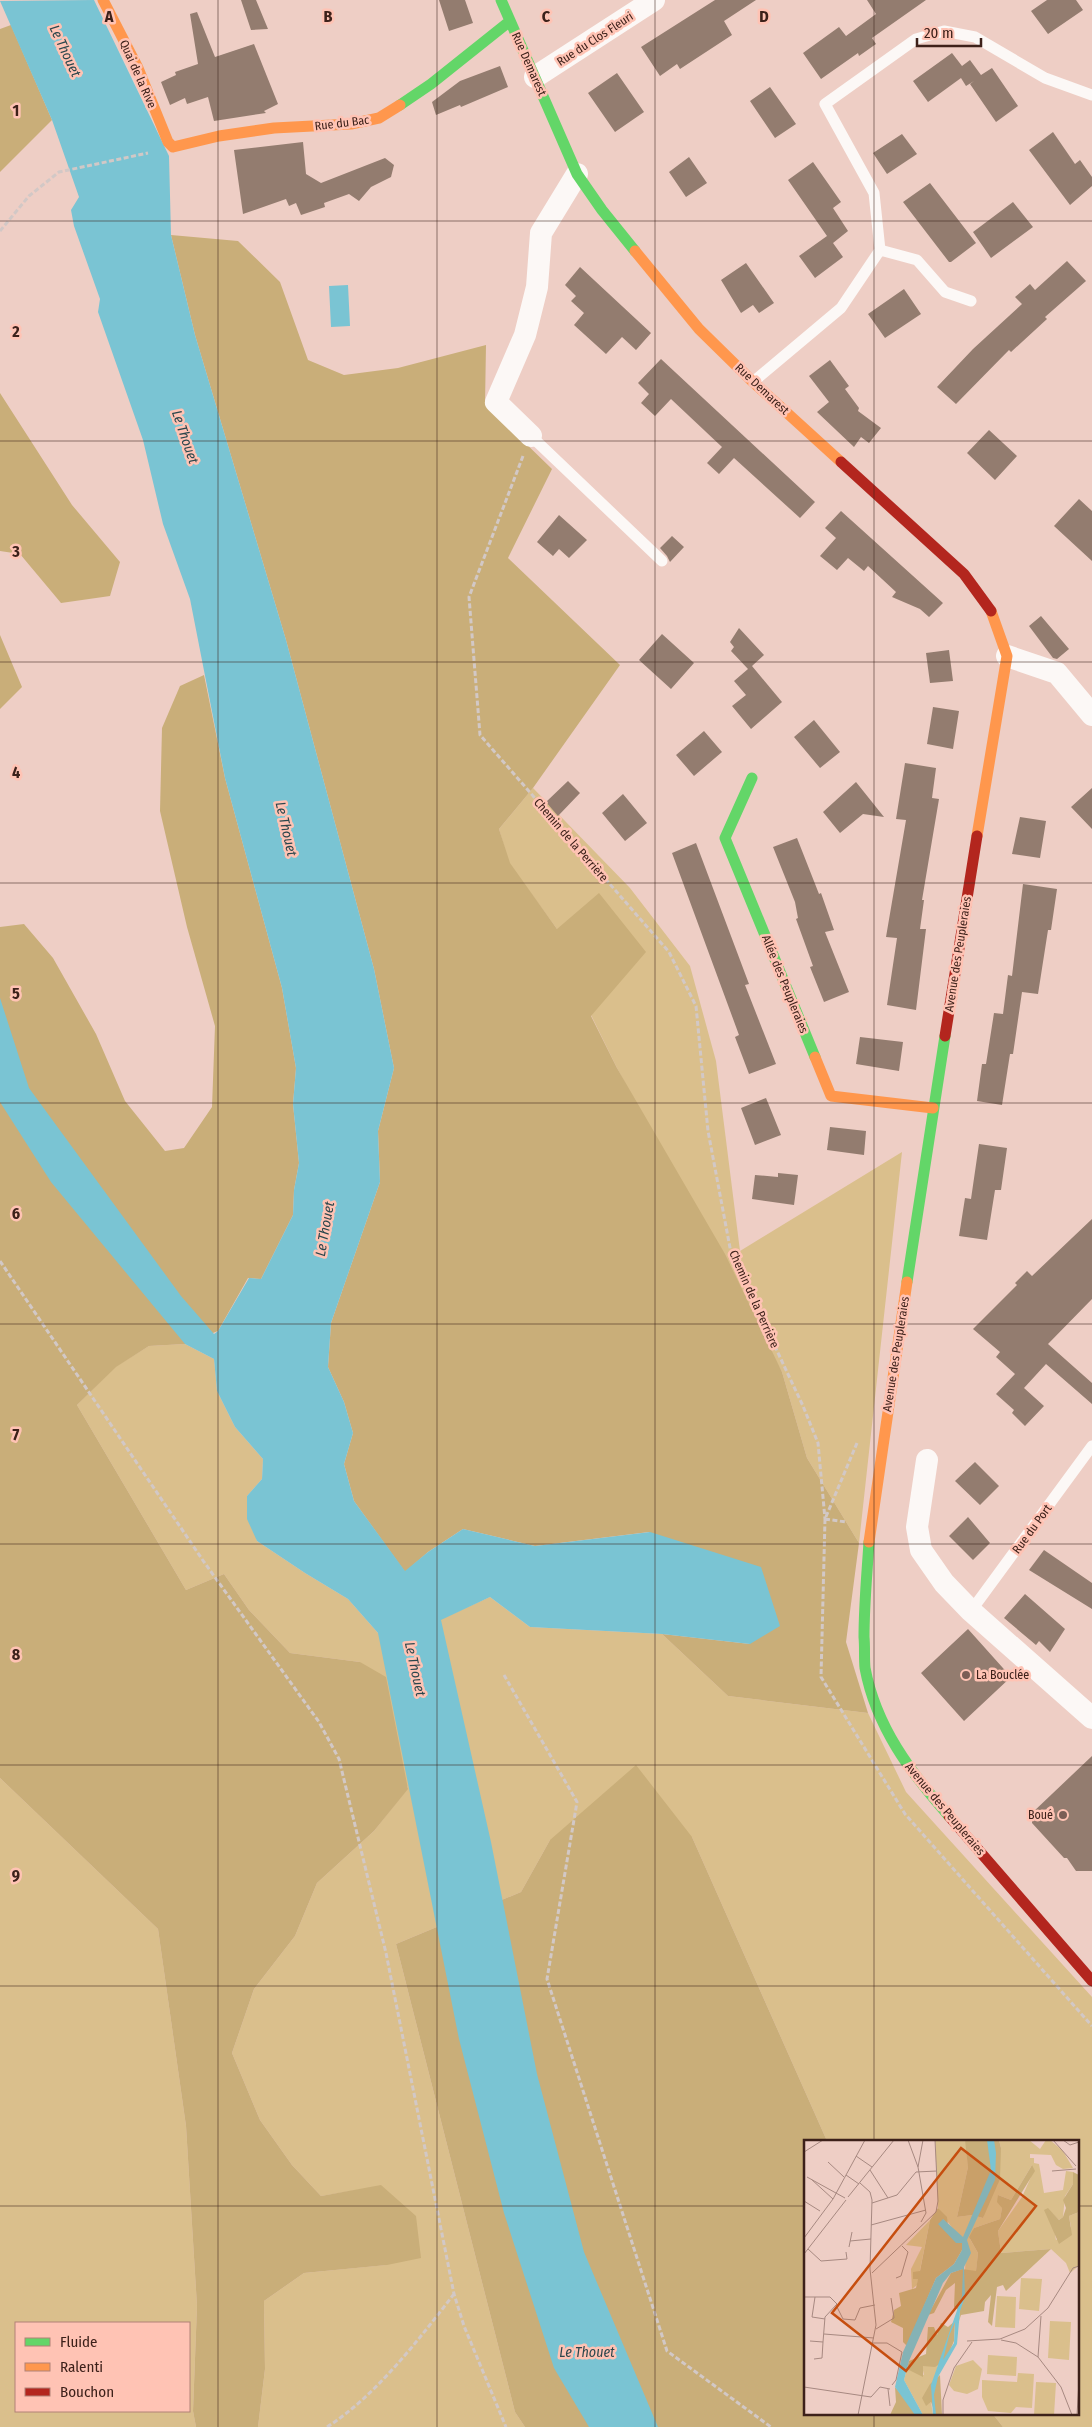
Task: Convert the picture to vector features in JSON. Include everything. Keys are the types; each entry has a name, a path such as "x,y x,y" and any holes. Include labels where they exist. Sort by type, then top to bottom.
{"street":[{"name":"Quai de la Rive","path":"103,0 138,68 168,142 173,147"},
{"name":"Rue Demarest","path":"501,0 577,174 602,210 699,329 753,382 964,574 991,611 1007,656"},
{"name":"Rue du Clos Fleuri","path":"535,77 654,0"},
{"name":"Rue du Bac","path":"173,147 228,135 274,128 352,124 379,118 430,84 510,21"},
{"path":"530,436 496,402 525,336 538,286 541,233 577,174"},
{"path":"1007,656 1057,673 1092,715"},
{"name":"Avenue des Peupleraies","path":"1007,656 933,1108 870,1526 864,1609 865,1667 874,1700 888,1735 916,1778 1092,1980"},
{"name":"Allée des Peupleraies","path":"752,778 725,838 831,1096 933,1108"},
{"path":"927,1460 917,1526 922,1550 944,1583 971,1611 1092,1718"}],"lane":[{"path":"753,382 841,308 880,250 874,193 825,104 832,98 916,39 944,31 975,37 1045,78 1092,96"},
{"path":"880,250 918,260 945,292 970,301"},
{"path":"530,436 662,561"},
{"name":"Rue du Port","path":"971,1611 1092,1446"}],"path":[{"path":"0,231 29,196 59,172 173,147"},
{"name":"Chemin de la Perrière","path":"530,436 469,597 480,735 668,952 696,1006 708,1131 731,1253 803,1406 818,1443 825,1519"},
{"path":"0,1261 204,1562 319,1722 339,1759 386,1953 454,2294 464,2326 506,2427"},
{"path":"504,1675 577,1802 547,1979 668,2350 771,2427"},
{"path":"327,2427 342,2418 409,2352 454,2294"}],"shaded area":[{"path":"11,25 52,120 0,172 0,29"},
{"path":"171,235 238,241 280,282 308,360 344,375 398,368 486,345 485,404 552,469 508,558 620,665 533,788 499,829 510,863 557,929 599,893 646,952 591,1016 617,1068 725,1254 782,1372 807,1458 859,1543 846,1642 868,1713 728,1696 662,1634 750,1644 649,1532 535,1546 463,1529 428,1552 405,1572 354,1501 344,1464 353,1433 344,1402 328,1367 331,1323 380,1182 378,1131 394,1068 374,969 286,640 195,335"},
{"path":"0,393 72,505 120,562 110,596 61,603 20,554 0,551"},
{"path":"0,635 22,687 0,709"},
{"path":"204,675 225,778 282,988 296,1068 293,1104 299,1163 294,1190 293,1215 261,1279 248,1278 218,1331 185,1344 149,1346 116,1367 77,1405 186,1590 224,1574 249,1610 290,1653 360,1662 386,1677 408,1789 374,1831 317,1883 295,1936 254,1989 232,2053 260,2120 292,2165 321,2196 381,2185 416,2216 421,2258 387,2265 304,2273 264,2301 265,2369 258,2427 196,2427 193,2411 197,2306 186,2126 158,1929 0,1778 0,927 24,924 53,958 96,1034 125,1101 165,1151 184,1148 212,1107 215,1026 187,927 160,811 162,728 180,686"},
{"path":"533,788 630,888 690,966 716,1061 740,1251 902,1152 859,1543 807,1458 782,1372 617,1068 591,1015 557,929 509,863 499,829"},
{"path":"185,1344 214,1359 217,1391 235,1427 263,1459 262,1479 247,1496 257,1541 348,1599 378,1633 441,1619 490,1597 530,1627 662,1634 728,1696 868,1713 906,1792 1092,1997 1092,2427 1003,2427 993,2414 1080,2414 1080,2140 827,2140 692,1837 550,1840 521,1892 396,1944 515,2412 525,2427 258,2427 265,2369 264,2301 304,2273 386,2265 381,2186 321,2196 292,2165 260,2120 232,2053 254,1989 295,1936 317,1883 374,1831 408,1788 360,1662 290,1653 249,1610 224,1574 186,1590 77,1405 115,1367 149,1346"},
{"path":"636,1765 692,1837 827,2140 804,2140 804,2414 993,2414 1003,2427 525,2427 515,2412 396,1944 521,1892 550,1840"},
{"path":"0,1778 158,1929 186,2126 197,2306 193,2411 196,2427 0,2427"}],"water":[{"name":"Le Thouet","path":"94,0 169,156 171,235 195,335 286,640 374,969 394,1068 378,1131 380,1182 331,1323 328,1367 344,1402 353,1433 344,1464 354,1501 405,1571 428,1552 463,1529 535,1546 650,1532 761,1567 780,1626 750,1644 662,1634 530,1627 490,1597 441,1620 491,1842 537,2074 584,2252 658,2427 589,2427 554,2368 504,2213 459,2039 378,1633 348,1599 257,1541 247,1519 247,1496 262,1479 263,1459 235,1427 217,1391 214,1359 185,1344 51,1182 0,1102 0,998 29,1088 181,1296 214,1334 218,1331 249,1278 261,1279 293,1215 294,1190 299,1163 293,1104 296,1068 282,988 225,778 190,599 163,524 143,440 98,312 100,299 74,226 71,210 79,197 52,120 0,1"},
{"path":"348,285 350,326 331,327 329,286"}],"building":[{"path":"241,0 256,0 268,29 251,30"},
{"path":"439,0 465,0 473,23 449,31"},
{"path":"715,0 756,0 724,21 732,35 680,69 677,64 660,76 641,47"},
{"path":"867,0 926,0 872,38 876,44 859,56 858,53 821,79 803,53 839,27 846,36 876,14"},
{"path":"1047,0 1076,0 1083,10 1048,34 1031,11"},
{"path":"197,12 215,57 254,44 278,104 264,111 266,113 214,121 208,97 187,104 185,98 170,105 161,82 176,75 175,72 198,64 190,14"},
{"path":"952,53 962,66 970,60 981,75 992,68 1018,106 996,122 970,84 974,81 966,86 961,78 928,102 913,81"},
{"path":"500,66 508,87 461,107 460,105 436,115 432,102 460,81"},
{"path":"617,73 644,112 615,132 588,93"},
{"path":"770,87 796,124 775,138 750,101"},
{"path":"1053,132 1075,164 1080,160 1092,177 1092,186 1070,205 1029,150"},
{"path":"902,134 917,154 887,174 873,153"},
{"path":"303,142 306,174 321,183 385,158 394,165 391,177 371,187 359,201 349,194 324,203 325,207 301,215 296,203 289,206 286,199 243,214 234,150"},
{"path":"689,157 707,183 686,197 669,172"},
{"path":"813,162 841,202 833,208 848,231 833,243 843,257 815,278 799,256 827,236 788,180"},
{"path":"930,183 976,243 951,262 949,262 903,202"},
{"path":"1013,202 1033,227 991,258 973,232"},
{"path":"1067,261 1086,281 1045,317 1047,319 1011,352 1009,350 956,404 937,387 973,349 1022,304 1015,297 1030,284 1035,290"},
{"path":"746,263 774,303 759,313 753,305 741,313 721,280"},
{"path":"580,267 651,333 636,350 622,337 606,354 574,325 584,313 571,301 576,296 565,285"},
{"path":"904,289 921,314 885,338 868,314"},
{"path":"661,359 815,502 800,518 734,458 719,474 707,463 722,447 671,399 655,416 641,403 649,394 638,383"},
{"path":"830,360 849,386 845,389 859,408 858,411 881,428 869,443 861,437 854,447 817,412 829,402 809,376"},
{"path":"989,430 1017,456 995,480 967,453"},
{"path":"1079,499 1092,511 1092,561 1054,526"},
{"path":"841,511 943,603 929,617 920,609 892,597 896,592 868,566 864,571 848,558 837,570 820,556 836,538 825,528"},
{"path":"559,515 587,540 569,558 559,549 553,556 537,542"},
{"path":"672,536 684,547 670,562 660,548"},
{"path":"1041,616 1069,649 1057,659 1053,658 1029,626"},
{"path":"739,628 764,655 752,666 782,702 751,729 732,706 746,695 734,681 748,669 731,651 734,647 730,642"},
{"path":"662,634 694,663 671,689 639,660"},
{"path":"949,650 953,681 930,683 926,653"},
{"path":"933,707 959,711 953,749 927,744"},
{"path":"814,720 840,752 820,768 794,737"},
{"path":"704,731 722,752 694,776 676,755"},
{"path":"905,763 936,768 932,798 939,799 922,900 924,900 920,929 926,929 916,1010 887,1005 897,938 886,937 906,820 896,819"},
{"path":"568,781 580,793 558,816 546,802"},
{"path":"856,782 884,817 863,814 840,833 823,812"},
{"path":"1092,788 1092,829 1071,807"},
{"path":"623,794 647,823 625,841 602,813"},
{"path":"1020,817 1046,821 1040,858 1012,854"},
{"path":"797,838 819,894 821,893 834,930 825,932 849,992 824,1002 810,967 813,966 796,919 798,918 795,902 773,847"},
{"path":"696,843 749,984 745,985 776,1064 749,1074 735,1037 739,1035 672,853"},
{"path":"1023,884 1057,889 1051,930 1048,930 1038,994 1022,992 1013,1054 1010,1054 1002,1105 977,1101 982,1064 986,1064 994,1013 1003,1014 1008,975 1012,976"},
{"path":"860,1037 903,1042 899,1071 856,1064"},
{"path":"766,1098 781,1135 755,1145 741,1108"},
{"path":"830,1127 866,1131 864,1155 827,1150"},
{"path":"979,1144 1007,1148 1001,1190 995,1190 987,1240 959,1236 965,1198 971,1199"},
{"path":"778,1173 798,1175 794,1205 752,1199 755,1175 778,1177"},
{"path":"1092,1219 1092,1299 1048,1344 1092,1383 1092,1404 1046,1364 1024,1388 1044,1406 1025,1426 1012,1413 1014,1410 996,1394 1015,1374 996,1357 1000,1352 973,1329 1017,1285 1015,1283 1027,1271 1032,1276"},
{"path":"975,1462 999,1486 980,1505 955,1481"},
{"path":"968,1517 990,1543 973,1560 949,1536"},
{"path":"1044,1550 1092,1583 1092,1609 1029,1570"},
{"path":"1025,1594 1065,1629 1050,1652 1039,1641 1036,1645 1004,1618"},
{"name":"La Bouclée","path":"968,1629 1011,1677 964,1721 921,1673"},
{"name":"Boué","path":"1092,1756 1092,1871 1076,1871 1067,1858 1064,1858 1032,1823 1032,1813"}],"traffic: fast":[{"path":"501,0 577,174 602,210 635,251"},
{"path":"400,105 431,84 510,21"},
{"path":"752,778 725,838 815,1057"},
{"path":"907,1282 945,1036"},
{"path":"869,1542 864,1637 865,1668 870,1690 877,1710 897,1748 921,1783 949,1816"}],"traffic: slow":[{"path":"103,0 138,68 168,142 173,147 219,136 274,128 351,124 379,118 400,105"},
{"path":"635,251 699,329 753,382 841,462"},
{"path":"977,836 1007,656 991,611"},
{"path":"815,1057 831,1096 933,1108"},
{"path":"869,1542 907,1282"}],"traffic: jam":[{"path":"841,462 964,574 991,611"},
{"path":"945,1036 977,836"},
{"path":"949,1816 1092,1981"}],"place":[{"name":"La Bouclée","path":"966,1675"},
{"name":"Boué","path":"1063,1815"}]}
